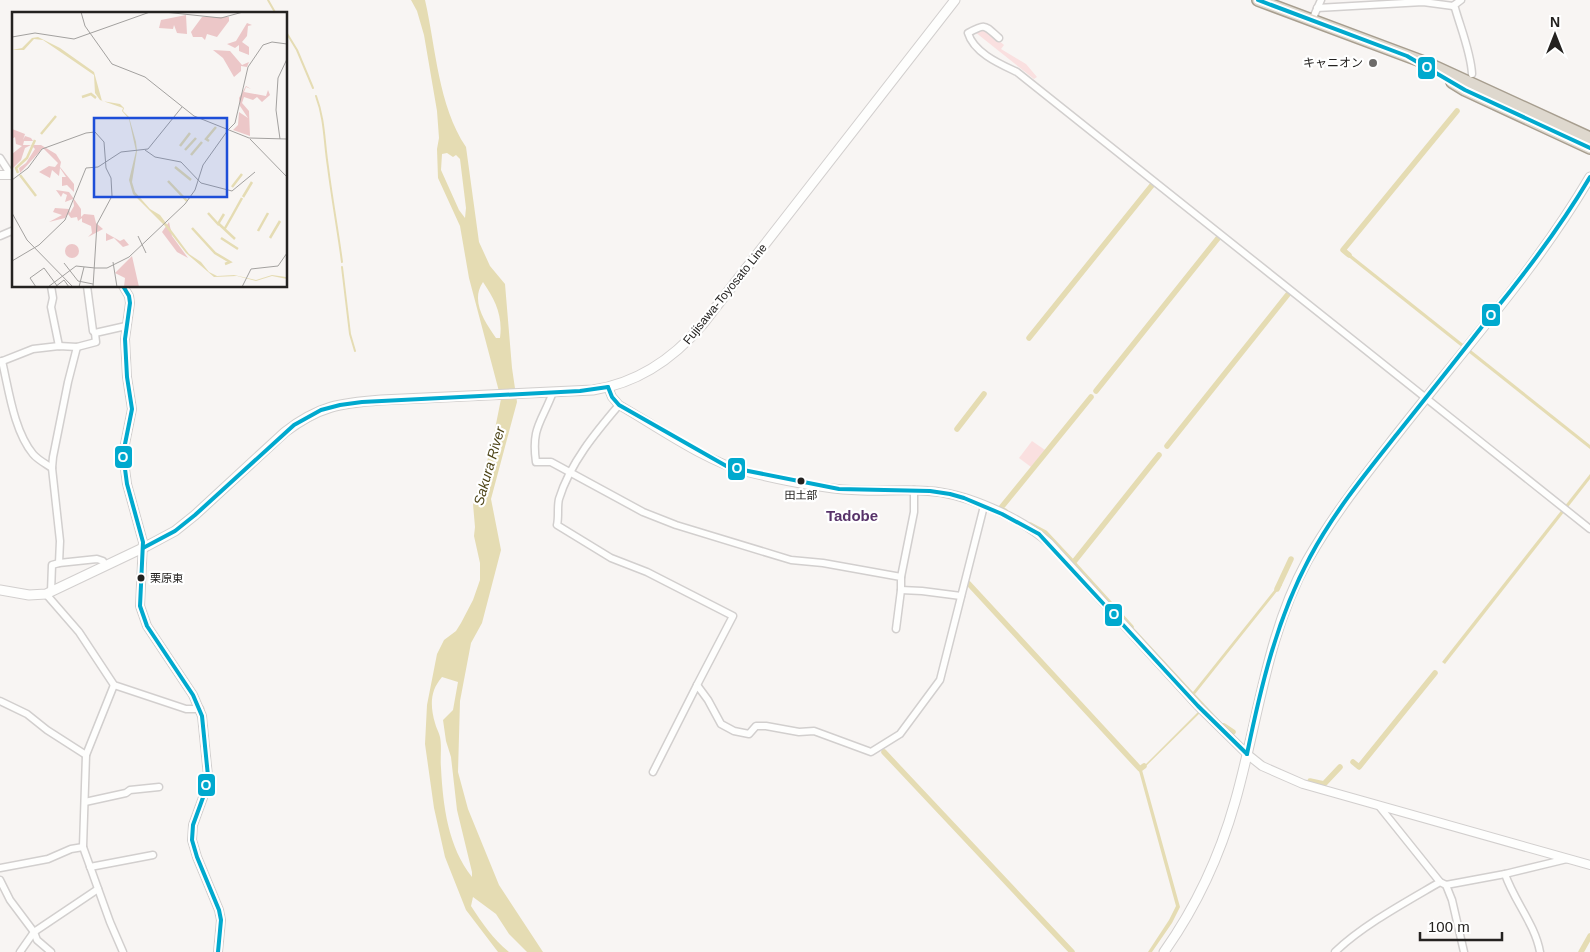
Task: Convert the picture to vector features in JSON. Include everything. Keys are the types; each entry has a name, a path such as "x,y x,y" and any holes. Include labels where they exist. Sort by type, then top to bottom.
{"highway":[{"path":"1258,0 1429,64 1590,138"},
{"path":"1407,56 1465,90 1590,148"}],"main road":[{"name":"Fujisawa-Toyosato Line","path":"0,590 29,595 49,593 175,531 300,420 338,404 593,390 632,380 652,369 688,342 954,1"},
{"path":"1164,952 1191,909 1213,866 1235,803 1272,649 1306,563 1349,495 1531,266 1572,208 1590,177"}],"street":[{"path":"1312,20 1321,0"},
{"path":"1318,8 1423,2 1453,6 1460,0"},
{"path":"1453,6 1471,60 1472,74"},
{"path":"1000,38 985,27 979,26 968,33 974,44 996,63 1017,72 1590,529"},
{"path":"0,158 12,175"},
{"path":"0,175 12,175"},
{"path":"0,236 12,231"},
{"path":"51,288 53,298 51,307 60,346"},
{"path":"52,468 34,455 25,440 16,420 1,362 33,349 60,346 77,347 96,342 87,288"},
{"path":"124,288 129,296 130,303 126,326 125,360 132,409 124,444 124,462 142,538 140,598 142,615 147,626 193,695 200,709 208,776 205,792 193,825 192,840 219,910 221,920 218,952"},
{"path":"95,333 126,326"},
{"path":"58,563 60,541 52,468 68,382 77,347"},
{"path":"608,387 612,397 619,405 713,459 738,469 839,489 914,490 950,494 984,506 1039,534 1049,543 1198,706 1246,754 1262,766 1283,776 1379,806 1590,865"},
{"path":"551,392 536,430 533,444 536,462 551,462 643,512 676,525 791,560 822,563 902,577"},
{"path":"619,405 594,434 570,472 558,500 559,516 557,525 611,558 647,572 733,616 653,772"},
{"path":"896,629 902,577 914,512 914,490"},
{"path":"697,685 708,700 721,724 734,731 749,734 756,726 799,732 814,731 871,752 900,734 940,680 984,506"},
{"path":"105,566 103,562 97,559 52,565 49,593 79,632 114,685 186,709 200,709"},
{"path":"901,590 961,596"},
{"path":"114,685 86,755 83,848 123,952"},
{"path":"0,701 27,714 47,730 86,755"},
{"path":"85,802 130,790 159,787"},
{"path":"1379,806 1443,883 1452,900 1464,952"},
{"path":"0,868 48,859 71,849 83,848"},
{"path":"90,867 153,855"},
{"path":"1335,952 1353,937 1403,903 1443,883 1505,874 1568,858"},
{"path":"1505,874 1511,891 1522,908 1540,952"},
{"path":"0,880 10,900 34,932 37,940 51,952"},
{"path":"20,952 34,932 98,889"}],"shaded area":[{"path":"985,29 1004,45 1001,49 1026,64 1037,77 1034,79 975,32"},
{"path":"1032,441 1045,450 1031,467 1019,458"}],"water":[{"name":"Sakura River","path":"411,0 425,0 439,76 449,113 466,147 479,242 490,266 505,284 512,368 517,402 491,499 501,550 482,623 471,643 460,701 458,772 468,809 499,885 543,952 527,952 509,934 496,914 473,897 471,906 493,936 509,952 498,952 466,910 445,857 434,808 425,744 427,705 437,654 444,640 456,631 461,623 473,600 480,580 480,563 474,536 473,504 491,449 501,399 469,278 460,226 438,178 437,149 439,138 437,111 424,35 417,11","holes":["447,153 453,157 456,155 460,159 466,208 465,218 459,210 441,170 442,154","483,282 491,295 499,315 500,338 496,338 484,318 478,304 479,289","442,677 458,682 453,710 443,720 446,741 451,757 457,810 472,877 457,853 445,811 441,741 435,725 432,704 433,693"]},
{"path":"1345,250 1590,445 1590,449 1341,251"},
{"path":"1590,474 1590,479 1445,664 1442,662"},
{"path":"1280,583 1282,585 1195,694 1222,723 1231,729 1229,732 1204,709 1142,770 1180,907 1172,923 1152,952 1148,952 1176,906 1139,771 1202,708 1130,628 1132,626 1193,692"}],"waterway":[{"path":"268,0 275,12"},
{"path":"288,35 297,50 313,88"},
{"path":"316,96 323,122 342,262"},
{"path":"1349,255 1343,250 1457,111"},
{"path":"1029,338 1153,184"},
{"path":"1096,391 1219,237"},
{"path":"342,267 350,334 355,351"},
{"path":"1167,446 1289,293"},
{"path":"957,429 984,394"},
{"path":"1005,511 1000,509 1091,397"},
{"path":"1131,627 1073,563 1159,455"},
{"path":"1030,525 1045,533 1073,563"},
{"path":"1277,589 1291,559"},
{"path":"969,584 1140,769 1144,766"},
{"path":"1353,762 1359,767 1435,673"},
{"path":"1224,726 1233,732"},
{"path":"884,752 1072,952"},
{"path":"1310,781 1324,784 1340,767"},
{"path":"1581,952 1590,936"}],"transit line":[{"name":"O","path":"1258,0 1407,56 1465,90 1590,148"},
{"name":"O","path":"1247,754 1264,678 1279,628 1298,580 1319,540 1362,478 1530,265 1555,231 1590,177"},
{"name":"O","path":"124,288 129,296 130,303 125,339 127,377 132,409 123,454 127,484 143,542 140,606 147,626 193,695 202,716 208,776 205,792 193,825 192,840 219,910 221,920 218,952"},
{"name":"O","path":"608,387 612,397 619,405 728,467 839,489 930,491 950,494 1002,514 1039,534 1198,706 1247,754"},
{"name":"O","path":"143,548 175,531 294,425 321,410 362,402 580,391 608,387"}],"place":[{"name":"キャニオン","path":"1373,63"},
{"name":"田土部","path":"801,481"},
{"name":"栗原東","path":"141,578"}],"district":[{"name":"Tadobe","path":"852,516"}]}
